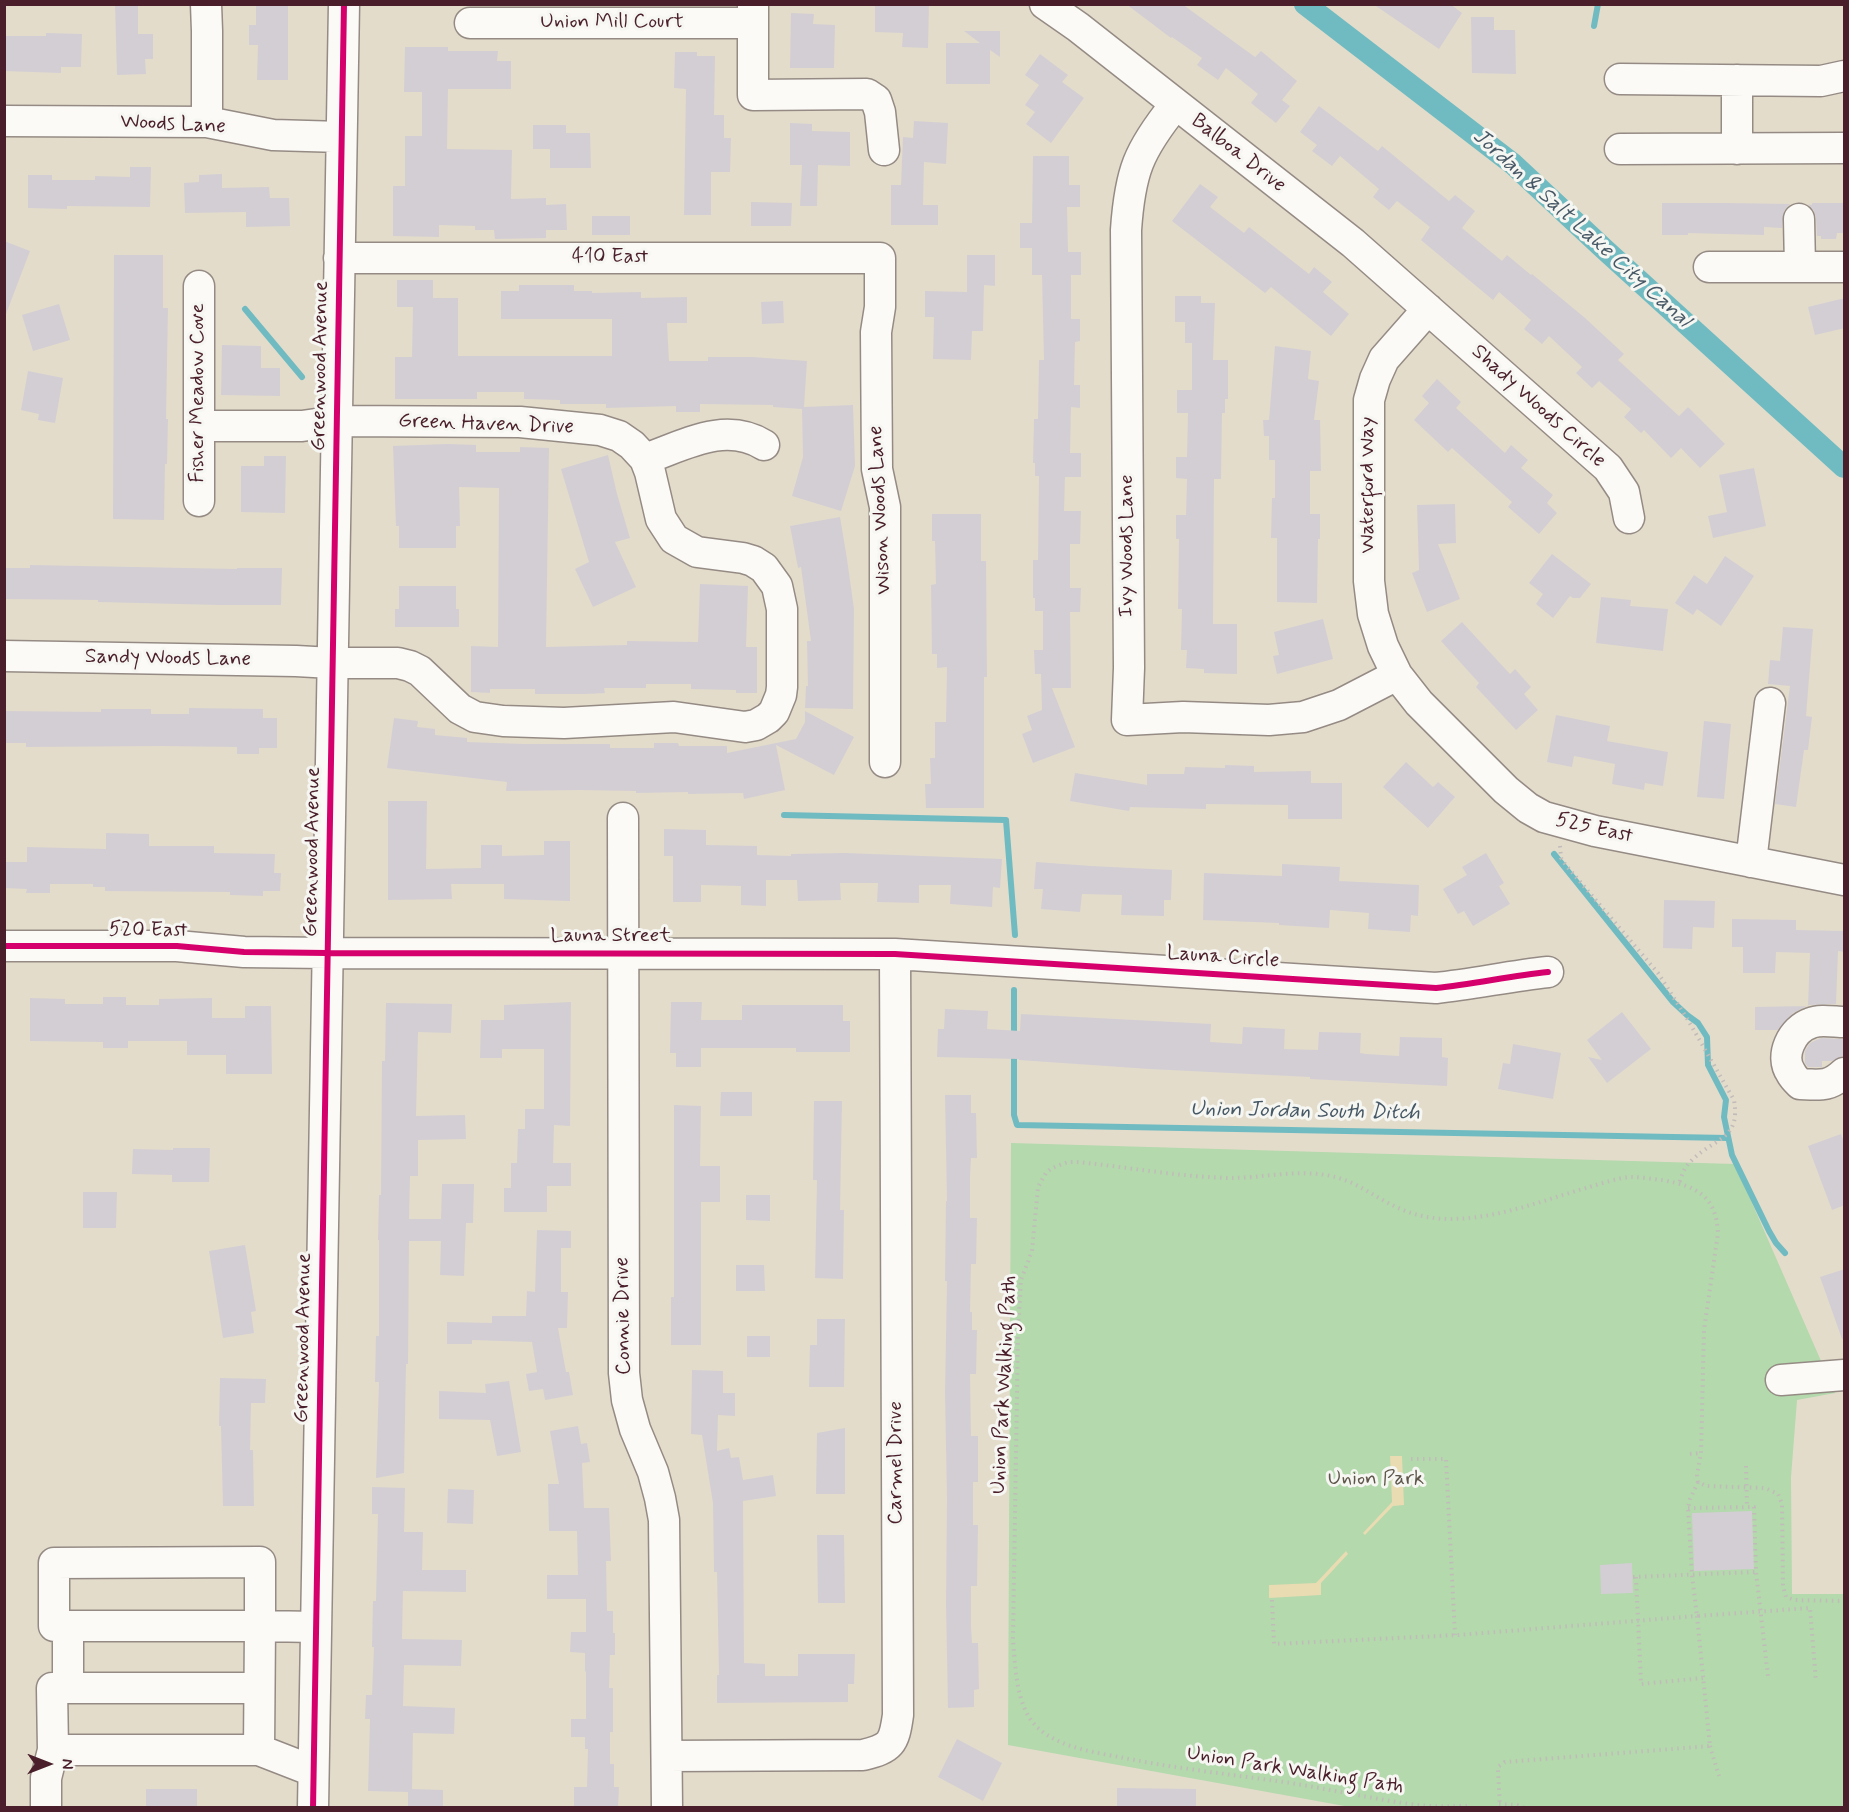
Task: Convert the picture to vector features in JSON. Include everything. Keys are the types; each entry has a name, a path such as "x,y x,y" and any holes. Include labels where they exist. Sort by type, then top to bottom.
{"street":[{"path":"206,4 207,123"},
{"name":"Greenwood Avenue","path":"313,1808 344,4"},
{"name":"Balboa Drive","path":"1045,4 1078,27 1353,243 1428,309"},
{"path":"753,14 753,95 867,94 876,100 878,106 884,150"},
{"name":"Union Mill Court","path":"470,23 753,14"},
{"path":"1620,79 1821,81 1845,76"},
{"path":"1737,80 1737,149"},
{"name":"Ivy Woods Lane","path":"1175,105 1145,146 1133,172 1128,203 1126,242 1129,668 1127,720 1183,717 1269,720 1303,717 1339,705 1397,675"},
{"name":"Woods Lane","path":"4,121 207,123 273,135 341,137"},
{"path":"1620,149 1845,148"},
{"path":"1799,219 1800,267"},
{"name":"410 East","path":"339,258 880,258"},
{"name":"Wison Woods Lane","path":"880,258 880,307 876,332 877,469 885,507 885,762"},
{"path":"1709,267 1845,267"},
{"name":"Fisher Meadow Cove","path":"199,286 199,501"},
{"name":"Shady Woods Circle","path":"1428,309 1608,468 1624,492 1629,518"},
{"name":"Waterford Way","path":"1397,675 1383,646 1373,614 1369,581 1369,400 1384,359 1428,309"},
{"name":"Green Haven Drive","path":"199,426 302,426 337,421 520,422 600,430 619,436 632,445 645,459 651,472 661,519 674,539 697,552 753,561 764,568 777,586 782,609 782,687 778,704 768,718"},
{"path":"645,459 720,434 735,434 752,438 764,445"},
{"name":"Sandy Woods Lane","path":"4,656 398,663 420,670 460,709 475,717 503,721 564,723 674,717 745,727 756,725 768,718"},
{"name":"525 East","path":"1397,675 1419,703 1506,790 1528,808 1544,817 1595,831 1845,880"},
{"path":"1751,862 1770,703"},
{"name":"Connie Drive","path":"623,818 624,1373 627,1400 635,1429 653,1472 664,1520 667,1808"},
{"name":"520 East","path":"4,946 177,946 244,952 327,953"},
{"name":"Launa Street","path":"327,953 895,954"},
{"name":"Launa Circle","path":"895,954 1436,988 1548,972"},
{"name":"Carmel Drive","path":"667,1756 863,1755 879,1751 889,1745 895,1735 898,1715 895,954"},
{"path":"1845,1022 1812,1022 1806,1025 1791,1038 1785,1057 1790,1073 1800,1084 1824,1086 1845,1073"},
{"path":"1781,1380 1845,1375"},
{"path":"259,1750 260,1626 260,1562 54,1563 54,1626 260,1626 316,1627"},
{"path":"68,1626 68,1688"},
{"path":"46,1808 46,1778 53,1750 52,1688 259,1688"},
{"path":"53,1750 259,1750 314,1771"}],"path":[{"path":"1564,824 1560,852 1565,864 1659,973 1734,1100 1736,1111 1733,1126 1719,1142 1693,1159 1684,1170 1679,1184"},
{"path":"1690,1454 1701,1453"},
{"path":"1411,1459 1446,1459 1455,1635"},
{"path":"1746,1466 1747,1507"},
{"path":"1698,1482 1706,1486 1766,1488 1778,1494 1781,1499 1783,1586 1786,1597 1795,1600 1845,1601"},
{"path":"1719,1776 1710,1746 1692,1575 1688,1508 1754,1507 1756,1572 1768,1676"},
{"path":"1703,1678 1641,1684 1634,1577 1756,1572"},
{"path":"1272,1600 1274,1644 1455,1635 1809,1608 1816,1682"},
{"path":"1525,1808 1517,1805 1499,1806 1498,1770 1499,1766 1505,1762 1710,1746"}],"green space":[{"name":"Union Park","path":"1011,1143 1735,1164 1835,1393 1797,1400 1791,1477 1792,1594 1844,1594 1844,1807 1350,1807 1008,1745"}],"sand":[{"path":"1390,1456 1402,1456 1404,1505 1393,1506 1365,1535 1363,1533 1392,1502"},
{"path":"1346,1551 1348,1554 1321,1583 1321,1595 1269,1598 1269,1585 1316,1583"}],"building":[{"path":"115,4 138,4 138,34 153,34 153,59 145,59 146,74 117,75"},
{"path":"256,4 288,4 288,80 257,80 258,45 249,45 249,25 256,25"},
{"path":"875,4 929,4 928,48 902,47 903,33 875,32"},
{"path":"1126,4 1182,4 1255,57 1261,51 1297,81 1282,100 1290,106 1276,123 1251,103 1258,94 1226,68 1218,80 1197,65 1202,58"},
{"path":"1373,4 1450,4 1462,13 1439,49"},
{"path":"791,13 814,14 813,24 835,25 834,68 790,68"},
{"path":"1471,17 1494,17 1494,30 1515,30 1516,74 1472,73"},
{"path":"964,31 1000,31 1000,57 990,50 990,84 946,84 946,43 980,43"},
{"path":"46,33 82,34 81,67 61,67 61,73 4,71 4,36 46,36"},
{"path":"405,47 448,47 448,51 498,51 497,61 511,61 511,89 448,89 447,149 512,150 511,199 546,198 546,205 566,204 567,230 546,230 546,238 495,239 494,230 475,230 475,226 439,225 439,237 393,236 393,186 405,186 405,136 422,136 422,92 404,92"},
{"path":"675,52 697,52 697,56 715,56 714,115 724,115 724,138 731,138 730,172 711,172 711,215 684,215 686,89 674,88"},
{"path":"1040,54 1068,75 1062,82 1084,98 1051,143 1026,124 1035,112 1025,105 1039,85 1025,75"},
{"path":"1319,106 1378,151 1382,146 1449,201 1455,195 1475,211 1462,228 1502,261 1507,255 1532,274 1624,354 1618,360 1679,416 1688,407 1725,444 1700,468 1681,448 1671,458 1644,430 1641,433 1624,417 1631,409 1599,381 1592,388 1576,373 1582,367 1549,336 1542,344 1524,329 1531,320 1499,292 1493,300 1421,240 1430,227 1397,201 1389,210 1373,197 1379,189 1340,156 1332,166 1312,151 1317,145 1300,132"},
{"path":"914,121 948,123 946,164 924,162 923,205 938,205 938,225 891,225 891,185 901,185 903,137 913,138"},
{"path":"790,123 812,124 812,131 850,132 850,166 818,165 817,206 800,206 802,165 790,165"},
{"path":"533,125 566,125 566,133 590,133 591,168 550,168 550,149 533,149"},
{"path":"1033,156 1069,156 1069,185 1080,185 1080,207 1067,207 1068,252 1081,252 1081,275 1071,275 1071,319 1080,319 1080,341 1075,342 1074,385 1080,385 1080,408 1071,407 1070,453 1081,453 1081,477 1065,477 1064,511 1081,511 1080,544 1070,544 1070,588 1081,588 1080,612 1070,612 1071,688 1052,688 1075,747 1033,763 1022,734 1032,730 1027,716 1042,710 1041,674 1035,674 1034,650 1043,650 1043,611 1035,611 1035,598 1033,598 1033,560 1038,560 1039,476 1035,476 1035,463 1033,463 1034,419 1038,419 1039,360 1044,360 1042,275 1032,275 1032,248 1020,248 1020,223 1032,223"},
{"path":"130,167 151,167 150,207 28,208 28,175 52,175 52,180 95,180 95,176 130,177"},
{"path":"222,174 222,188 269,187 270,198 289,198 290,226 246,227 246,212 185,213 184,183 199,182 199,175"},
{"path":"1200,184 1218,197 1210,207 1244,233 1249,227 1309,274 1314,267 1332,282 1323,292 1349,314 1331,336 1271,287 1265,293 1172,221"},
{"path":"751,202 792,203 791,226 751,226"},
{"path":"1662,203 1790,204 1784,211 1782,228 1764,227 1764,235 1688,233 1688,235 1662,235"},
{"path":"1812,203 1845,203 1845,233 1837,233 1836,239 1821,239 1821,236 1817,236 1816,218 1808,204 1812,205"},
{"path":"592,216 630,216 630,235 592,235"},
{"path":"4,241 30,251 6,314 4,314"},
{"path":"114,255 163,255 163,308 168,308 166,419 168,419 164,520 113,519"},
{"path":"967,255 995,255 995,286 984,285 983,331 972,331 971,360 933,359 934,317 925,317 925,291 967,292"},
{"path":"397,280 433,280 433,298 458,298 458,356 612,356 612,319 501,319 501,291 519,291 519,285 574,285 574,291 592,291 592,293 641,292 641,298 687,297 687,323 667,323 669,361 708,361 708,357 752,357 807,361 804,407 853,405 855,466 841,511 792,496 803,457 802,409 773,407 773,405 700,404 700,412 676,412 676,406 606,408 606,404 560,404 560,400 524,399 524,392 477,392 477,399 395,399 395,357 412,357 413,307 397,307"},
{"path":"1175,296 1201,296 1201,303 1215,303 1213,360 1228,360 1228,399 1225,399 1225,413 1222,413 1221,479 1214,479 1213,624 1237,624 1237,674 1204,673 1204,669 1186,668 1187,650 1181,650 1182,609 1178,609 1179,539 1176,539 1176,515 1186,515 1187,479 1176,478 1176,457 1187,457 1188,413 1177,413 1177,390 1192,390 1192,343 1185,343 1185,322 1175,322"},
{"path":"1845,298 1845,328 1815,335 1808,307"},
{"path":"783,301 784,323 762,324 761,302"},
{"path":"59,304 70,340 33,351 22,315"},
{"path":"222,345 261,346 261,368 280,368 280,396 221,395"},
{"path":"1275,346 1311,351 1308,379 1319,381 1314,420 1320,420 1321,471 1310,471 1310,514 1320,514 1317,603 1277,602 1277,538 1271,538 1272,498 1275,498 1275,460 1269,460 1269,436 1264,436 1263,420 1269,420"},
{"path":"28,371 63,378 55,423 38,420 39,414 21,410"},
{"path":"1437,379 1461,402 1456,408 1505,453 1511,445 1528,460 1521,468 1553,495 1547,503 1557,513 1539,534 1508,507 1512,502 1452,448 1448,452 1414,420 1429,403 1422,396"},
{"path":"476,445 476,452 520,452 520,447 549,448 546,647 627,645 627,641 698,642 700,584 748,586 746,647 757,647 757,693 691,689 691,684 646,684 646,688 604,688 605,693 586,694 535,694 535,689 490,689 490,693 471,692 471,646 498,647 499,488 459,487 460,526 456,526 456,548 399,548 399,526 396,526 393,446"},
{"path":"608,455 630,538 615,542 636,587 593,607 575,569 589,562 561,469"},
{"path":"264,456 286,456 285,513 241,512 241,466 264,466"},
{"path":"1754,468 1766,526 1713,538 1708,516 1727,512 1719,475"},
{"path":"1455,504 1456,543 1438,544 1460,599 1427,612 1412,573 1419,570 1417,505"},
{"path":"932,514 981,514 981,561 986,561 987,677 984,677 984,808 926,808 925,784 931,784 930,758 935,758 935,722 946,722 947,667 937,668 937,654 932,654 931,585 936,584"},
{"path":"840,517 854,609 853,709 805,708 806,686 808,686 807,641 811,641 801,567 798,568 790,526"},
{"path":"1552,554 1591,584 1580,598 1570,596 1553,618 1536,604 1543,594 1529,583"},
{"path":"1725,556 1754,576 1721,626 1697,609 1693,615 1675,603 1694,575 1707,584"},
{"path":"30,565 282,568 281,605 4,599 4,568 30,568"},
{"path":"399,586 456,586 459,627 395,627 395,609 399,609"},
{"path":"1601,597 1631,600 1630,606 1668,609 1663,651 1596,643"},
{"path":"1323,619 1333,659 1277,674 1273,656 1279,655 1274,632"},
{"path":"1462,622 1510,674 1515,669 1531,687 1524,694 1538,710 1516,730 1476,687 1479,683 1441,641"},
{"path":"1783,627 1813,629 1806,716 1812,717 1808,750 1804,750 1796,807 1775,804 1790,686 1768,684 1770,660 1780,661"},
{"path":"189,708 263,709 263,718 277,718 277,748 259,748 259,754 237,754 237,747 26,747 26,743 4,743 4,711 101,712 101,709 151,709 151,714 189,714"},
{"path":"805,711 854,737 834,775 776,745 785,790 744,799 743,793 506,791 507,782 387,768 394,718 418,721 417,727 435,729 435,735 467,738 467,742 610,744 610,748 654,748 654,743 678,743 679,746 727,746 727,753 796,739 805,722"},
{"path":"1556,715 1610,726 1607,741 1668,752 1663,786 1645,783 1644,790 1612,784 1615,764 1574,756 1572,767 1547,762"},
{"path":"1704,721 1731,724 1724,799 1697,797"},
{"path":"1406,762 1433,787 1438,782 1455,797 1428,828 1383,787"},
{"path":"1225,765 1254,766 1254,772 1311,771 1311,783 1342,783 1342,819 1288,819 1288,805 1206,804 1206,809 1130,807 1129,811 1070,801 1075,773 1147,785 1147,774 1184,774 1185,767 1225,768"},
{"path":"388,801 427,801 426,869 481,868 481,845 502,845 502,856 544,855 544,841 570,841 570,901 504,899 504,884 451,884 452,899 388,900"},
{"path":"664,829 706,830 706,845 757,846 757,855 845,853 1002,859 1000,888 993,887 992,907 950,904 951,885 919,885 919,903 877,902 878,883 840,883 841,900 798,901 797,880 766,880 766,906 741,905 741,886 701,885 701,902 673,902 673,856 664,856"},
{"path":"106,833 149,834 149,846 214,846 214,853 275,854 274,873 281,873 280,891 263,891 263,896 230,895 230,892 105,891 105,887 93,887 93,884 50,884 50,893 26,893 27,889 4,888 4,862 27,862 27,847 106,849"},
{"path":"1486,853 1504,883 1499,886 1510,904 1473,926 1464,911 1458,914 1443,889 1467,875 1462,867"},
{"path":"1036,862 1172,870 1171,900 1164,900 1164,916 1121,915 1122,895 1082,894 1080,912 1041,909 1043,889 1034,889"},
{"path":"1282,864 1340,867 1339,881 1419,885 1418,916 1411,915 1410,932 1368,929 1369,913 1330,910 1329,928 1279,925 1279,923 1203,920 1204,873 1282,876"},
{"path":"1664,900 1715,901 1714,928 1693,927 1692,949 1663,948"},
{"path":"1732,919 1796,920 1796,930 1845,931 1845,952 1838,951 1836,1004 1808,1005 1810,953 1776,952 1775,973 1743,973 1743,947 1732,947"},
{"path":"103,997 126,997 126,1005 159,1005 159,999 212,998 212,1018 245,1018 245,1006 271,1006 272,1074 226,1074 226,1055 187,1055 187,1041 128,1041 128,1048 103,1048 103,1042 30,1041 30,998 65,999 65,1004 103,1004"},
{"path":"571,1002 570,1126 554,1125 553,1163 571,1163 571,1186 547,1186 547,1212 504,1212 504,1188 511,1188 511,1163 517,1163 518,1129 525,1129 525,1109 544,1109 544,1049 502,1049 502,1058 480,1058 481,1020 504,1020 504,1005"},
{"path":"671,1002 702,1002 701,1020 742,1020 742,1005 843,1005 843,1021 850,1021 850,1052 796,1052 796,1048 701,1048 701,1067 676,1067 676,1053 670,1053"},
{"path":"386,1003 452,1004 451,1033 418,1032 416,1116 465,1115 466,1139 418,1140 418,1176 410,1176 409,1219 441,1219 442,1184 474,1184 473,1223 466,1223 464,1276 440,1275 441,1241 409,1241 404,1473 376,1478 379,1382 375,1382 376,1336 379,1336 378,1240 379,1195 381,1195 382,1061 385,1061"},
{"path":"1807,1006 1793,1013 1778,1030 1755,1030 1755,1007"},
{"path":"945,1009 988,1011 987,1029 1020,1031 1021,1014 1211,1024 1210,1042 1242,1044 1243,1027 1285,1029 1284,1049 1318,1050 1319,1032 1361,1033 1360,1053 1399,1056 1400,1037 1442,1038 1442,1057 1448,1058 1447,1086 1019,1059 937,1057 938,1029 944,1029"},
{"path":"1622,1012 1651,1049 1607,1083 1588,1057 1602,1060 1587,1040"},
{"path":"1821,1038 1843,1039 1843,1056 1832,1061 1822,1061 1822,1067 1808,1067 1805,1063 1805,1051 1810,1043"},
{"path":"1513,1044 1561,1053 1553,1099 1498,1089 1503,1063 1510,1064"},
{"path":"721,1092 752,1092 752,1116 720,1116"},
{"path":"945,1095 971,1095 971,1113 976,1113 977,1158 971,1158 970,1176 970,1218 977,1218 976,1264 971,1264 970,1312 972,1312 972,1330 977,1330 976,1374 970,1374 971,1436 978,1436 978,1482 973,1482 973,1525 978,1525 977,1586 971,1586 971,1627 972,1643 978,1643 979,1689 974,1690 974,1707 948,1708 946,1604"},
{"path":"814,1101 842,1101 840,1210 844,1210 843,1279 815,1278 817,1180 813,1180"},
{"path":"674,1105 701,1106 700,1166 720,1166 720,1202 701,1202 701,1345 671,1345 671,1297 674,1297"},
{"path":"1841,1134 1845,1144 1845,1205 1832,1210 1808,1146"},
{"path":"173,1148 210,1148 209,1182 172,1182 172,1175 132,1174 133,1149 173,1150"},
{"path":"83,1192 117,1192 116,1228 83,1228"},
{"path":"746,1195 770,1195 770,1221 746,1220"},
{"path":"537,1230 571,1231 571,1248 561,1248 561,1292 568,1292 567,1328 558,1328 566,1372 569,1372 573,1395 545,1400 543,1389 529,1391 526,1374 537,1372 532,1342 472,1340 472,1344 447,1344 447,1322 492,1323 492,1316 526,1316 527,1291 535,1292"},
{"path":"245,1245 256,1311 251,1312 254,1333 223,1338 209,1251"},
{"path":"736,1265 764,1265 765,1291 736,1291"},
{"path":"1845,1269 1845,1339 1842,1339 1820,1277"},
{"path":"817,1319 845,1319 844,1387 809,1387 810,1345 817,1345"},
{"path":"747,1336 770,1336 770,1357 747,1357"},
{"path":"692,1370 723,1371 723,1393 735,1393 735,1416 718,1415 717,1451 729,1448 731,1458 739,1457 743,1480 773,1475 776,1496 743,1501 744,1663 765,1664 765,1676 798,1676 798,1654 855,1654 854,1684 848,1684 848,1702 717,1703 717,1675 719,1675 717,1572 714,1572 713,1503 702,1435 691,1434"},
{"path":"220,1378 266,1379 265,1403 251,1403 250,1450 253,1450 254,1506 223,1506 221,1426 219,1426"},
{"path":"509,1381 521,1452 497,1456 490,1420 439,1419 439,1391 486,1393 485,1384"},
{"path":"578,1426 581,1444 587,1443 590,1462 582,1463 584,1508 609,1508 611,1561 606,1561 607,1611 613,1611 613,1633 615,1633 615,1655 610,1655 609,1688 613,1688 613,1732 610,1732 610,1764 614,1764 614,1787 619,1787 618,1808 574,1807 574,1787 587,1787 588,1749 585,1749 585,1737 571,1737 571,1719 586,1719 586,1672 585,1653 570,1652 571,1632 586,1632 586,1599 547,1599 547,1575 578,1575 577,1531 549,1531 548,1484 559,1484 550,1431"},
{"path":"845,1428 845,1494 816,1494 817,1433"},
{"path":"372,1487 405,1488 404,1532 423,1532 422,1570 466,1570 466,1592 403,1591 402,1639 462,1640 461,1666 404,1665 403,1706 455,1708 454,1734 413,1733 412,1789 443,1790 443,1808 408,1808 408,1792 368,1791 370,1719 365,1719 366,1695 372,1695 373,1601 376,1601 378,1514 372,1514"},
{"path":"448,1489 474,1490 473,1524 447,1523"},
{"path":"1752,1511 1754,1569 1694,1571 1692,1513"},
{"path":"817,1535 844,1535 845,1603 818,1603"},
{"path":"1632,1563 1633,1593 1601,1594 1600,1565"},
{"path":"957,1739 1002,1763 983,1801 938,1777"},
{"path":"1117,1788 1196,1789 1196,1808 1117,1808"},
{"path":"146,1789 197,1789 197,1808 146,1808"}],"waterway":[{"name":"Jordan & Salt Lake City Canal","path":"1305,4 1513,164 1844,467"},
{"path":"1594,26 1598,4"},
{"name":"Union Jordan South Ditch","path":"245,309 302,377"},
{"name":"Union Jordan South Ditch","path":"784,815 1006,820 1015,935"},
{"path":"1554,854 1673,1002 1698,1023 1707,1037 1708,1065 1726,1100 1724,1117 1732,1155 1769,1231 1785,1253"},
{"name":"Union Jordan South Ditch","path":"1014,990 1014,1037"},
{"name":"Union Jordan South Ditch","path":"1014,1051 1014,1115 1017,1125 1728,1138"}],"cycle path":[{"path":"313,1808 344,4"},
{"path":"4,946 177,946 244,952 327,953 895,954 1436,988 1548,972"}]}
